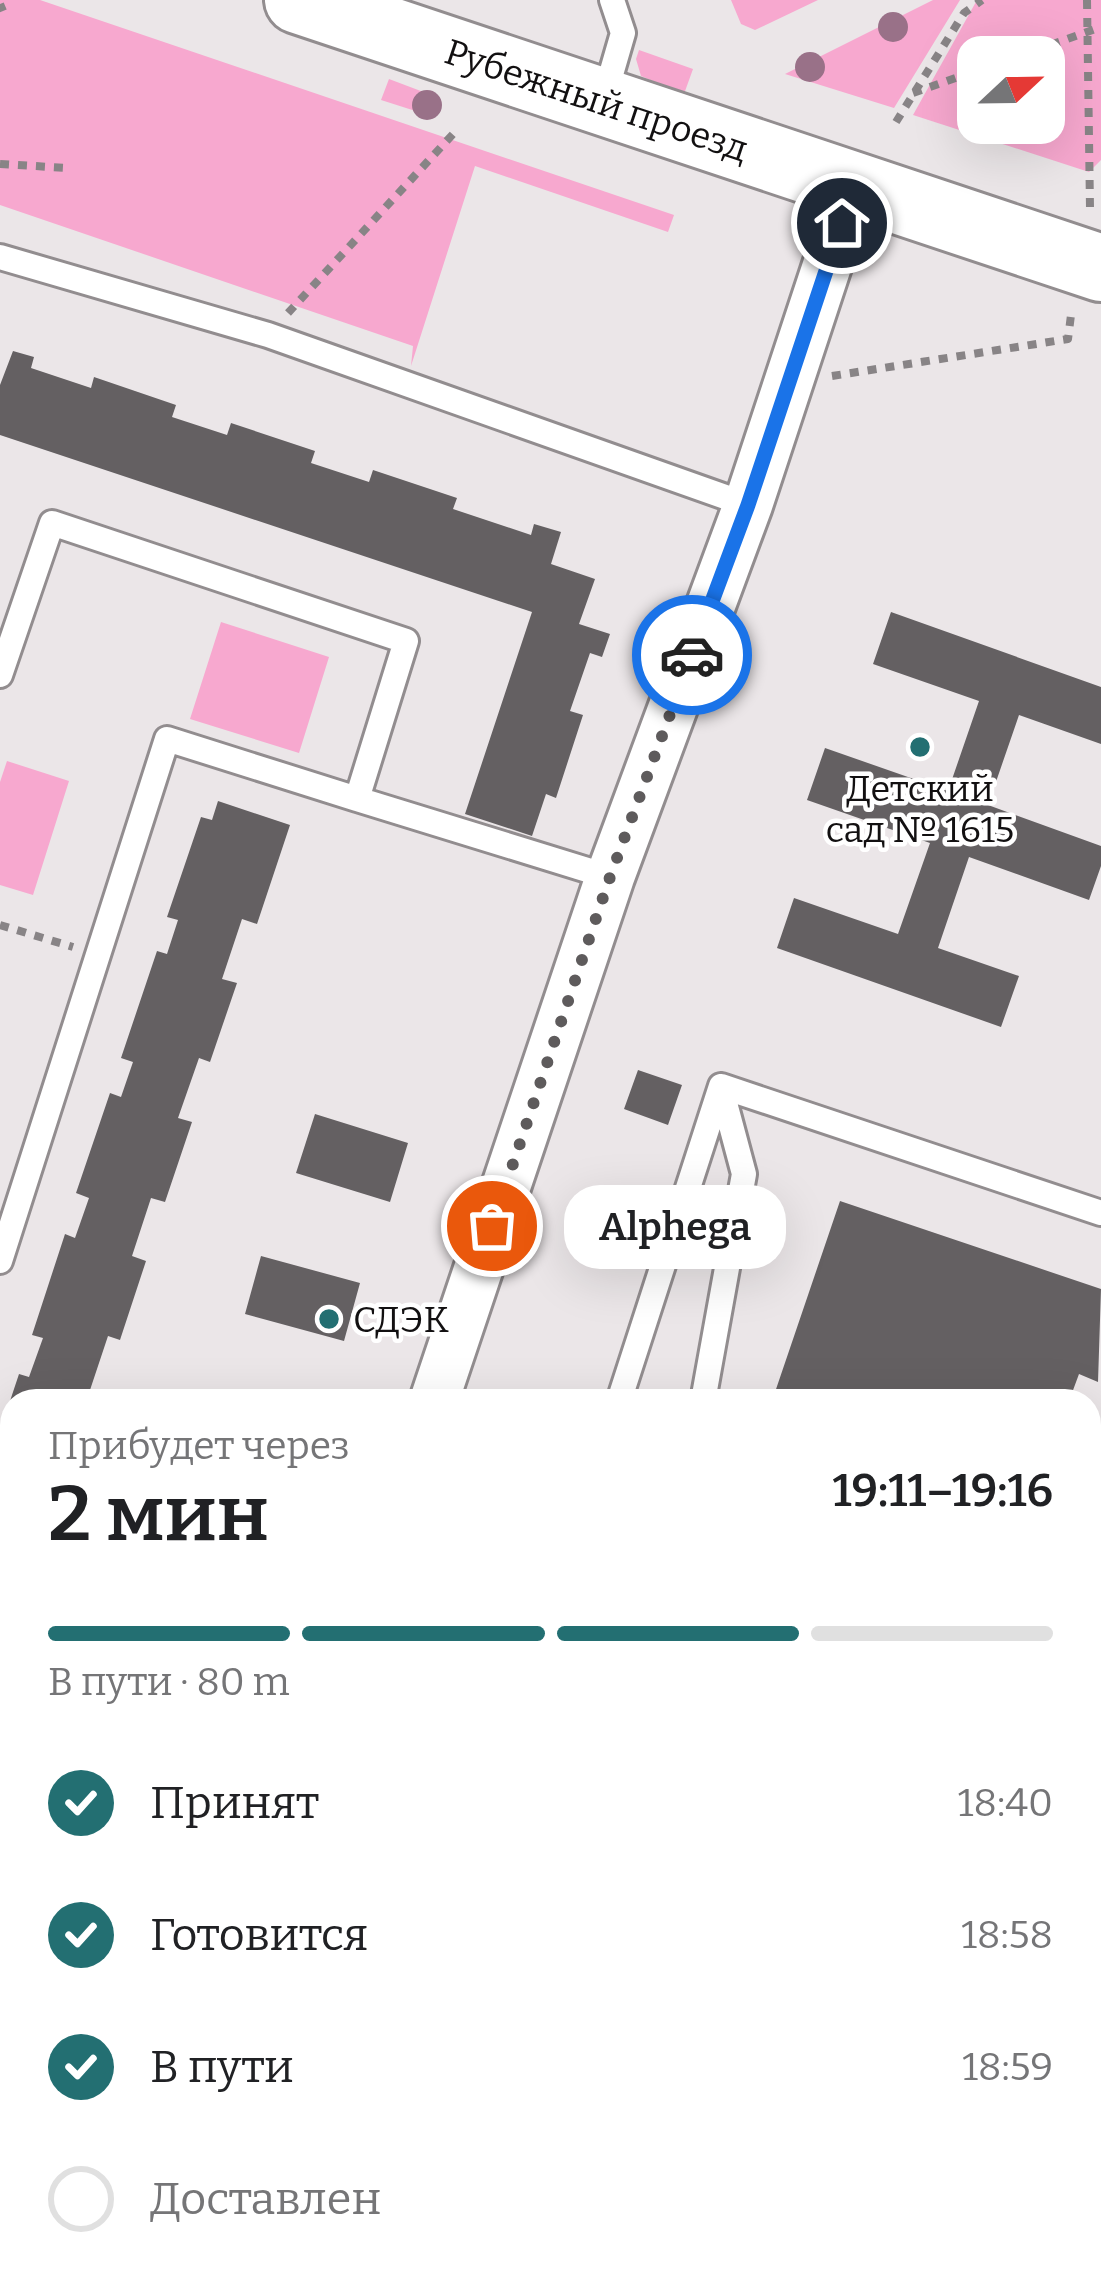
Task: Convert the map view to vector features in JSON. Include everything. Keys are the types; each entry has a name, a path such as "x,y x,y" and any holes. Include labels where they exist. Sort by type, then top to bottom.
{"street":[{"name":"Рубежный проезд","path":"298,0 1008,238 1091,243"},
{"path":"438,1389 610,877 748,505 854,187"}],"lane":[{"path":"602,104 623,33 612,0"},
{"path":"0,256 268,335 748,505"},
{"path":"0,675 52,523 406,641 357,799"},
{"path":"0,1261 167,739 610,877"},
{"path":"721,1086 1101,1213"},
{"path":"623,1389 721,1086"},
{"path":"705,1389 744,1174 721,1086"}],"path":[{"path":"896,122 964,13 982,0"},
{"path":"1087,0 1091,243"},
{"path":"1065,41 1101,27"},
{"path":"912,93 957,77"},
{"path":"268,335 454,133"},
{"path":"0,164 68,168"},
{"path":"832,376 1068,339 1101,176"},
{"path":"0,925 99,955"}],"shaded area":[{"path":"0,0 40,0 674,215 668,232 475,166 411,366 413,346 0,205"},
{"path":"731,0 818,0 755,30 741,24"},
{"path":"933,0 960,0 894,108 785,74"},
{"path":"977,0 1101,0 1101,160 1089,172 1003,144 1065,144 1065,36 957,36 957,129 913,115"},
{"path":"639,50 693,69 684,94 641,76 636,59"},
{"path":"389,79 434,96 428,115 381,100"},
{"path":"221,622 329,657 299,753 190,719"},
{"path":"7,761 69,781 33,895 0,885 0,782"}],"building":[{"path":"13,351 34,357 31,368 91,388 94,377 176,405 172,417 227,435 231,423 315,451 311,463 369,482 373,470 457,498 453,509 531,535 534,524 561,532 551,564 595,579 579,624 610,634 602,657 590,653 570,711 583,715 556,798 546,794 532,836 465,814 532,612 0,435 0,385"},
{"path":"891,612 1101,687 1101,744 1019,715 988,805 1101,846 1101,866 1089,900 969,857 938,948 1019,976 1001,1027 777,948 794,898 898,934 930,843 807,800 825,748 948,791 979,701 873,664"},
{"path":"218,801 290,825 257,924 242,919 222,979 237,983 210,1062 199,1058 178,1118 192,1122 165,1202 151,1198 132,1256 146,1261 120,1340 108,1336 90,1389 14,1389 19,1374 29,1377 43,1338 32,1335 65,1234 75,1238 89,1198 76,1193 110,1093 121,1097 133,1062 121,1058 157,951 167,954 178,920 167,917 201,817 212,820"},
{"path":"638,1070 682,1085 668,1125 624,1109"},
{"path":"315,1114 408,1143 390,1202 296,1173"},
{"path":"840,1201 1101,1289 1098,1382 1079,1374 1073,1389 776,1389"},
{"path":"261,1256 360,1283 344,1341 245,1314"}],"way so far":[{"path":"492,1226 610,877 692,655"}],"place":[{"name":"Детский сад № 1615","path":"920,747"},
{"name":"Alphega","path":"492,1226"},
{"name":"СДЭК","path":"329,1319"}],"route":[{"path":"692,655 748,505 842,223"}]}
